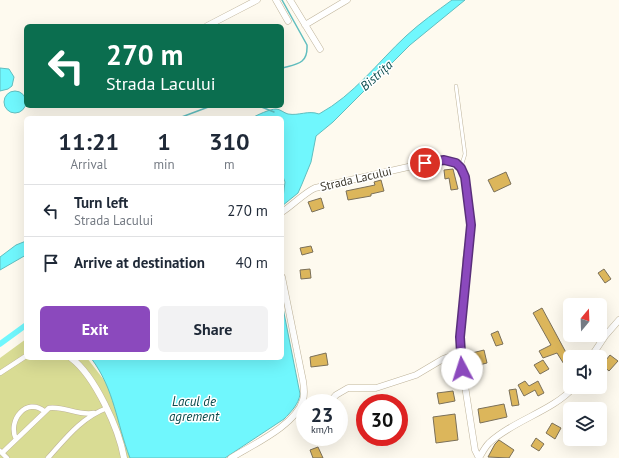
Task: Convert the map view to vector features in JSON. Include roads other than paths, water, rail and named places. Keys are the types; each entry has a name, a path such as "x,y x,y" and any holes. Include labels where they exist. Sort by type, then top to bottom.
{"street":[{"path":"211,24 257,0"},
{"path":"276,0 288,21"},
{"path":"290,0 320,49"},
{"path":"305,25 347,0"},
{"name":"Strada Lacului","path":"284,211 296,204 309,191 316,188 439,160 456,163 461,168"},
{"path":"461,168 465,177 471,225 466,259 460,354 472,437 475,450 479,458 489,443 524,419 562,398 566,394"},
{"path":"231,458 287,423 298,409 304,398 303,381 284,287"},
{"path":"596,350 605,336 619,320"},
{"path":"338,394 348,388 376,388 416,375 443,359 454,354 460,354"},
{"path":"0,373 24,357"},
{"path":"73,360 85,373 106,408 124,458"},
{"path":"16,439 12,426 21,411 33,407 41,408 44,411"},
{"path":"7,458 1,452 44,411 56,408 67,409 83,414 94,413"},
{"path":"48,458 81,422 94,413 106,408"}],"lane":[{"path":"456,86 464,154 461,168"}],"water":[{"name":"Bistrița","path":"452,0 465,0 410,45 333,122 316,136 311,162 298,193 284,204 284,116 256,116 273,109 288,114 319,114 343,98 365,78 395,46"},
{"path":"0,68 9,69 14,77 12,86 8,89 0,91"},
{"path":"11,91 19,91 23,94 24,108 23,110 19,113 11,113 7,110 4,106 4,98 7,94"},
{"path":"24,242 24,256 0,270 0,257 16,245"},
{"name":"Lacul de agrement","path":"284,313 300,394 296,394 296,405 284,419 225,458 130,458 105,382 92,360 284,360"}],"waterway":[{"path":"282,0 307,45 306,56 303,60 297,64 284,67"},
{"path":"184,116 206,108"},
{"path":"264,108 274,112"},
{"path":"0,344 24,326"}]}
